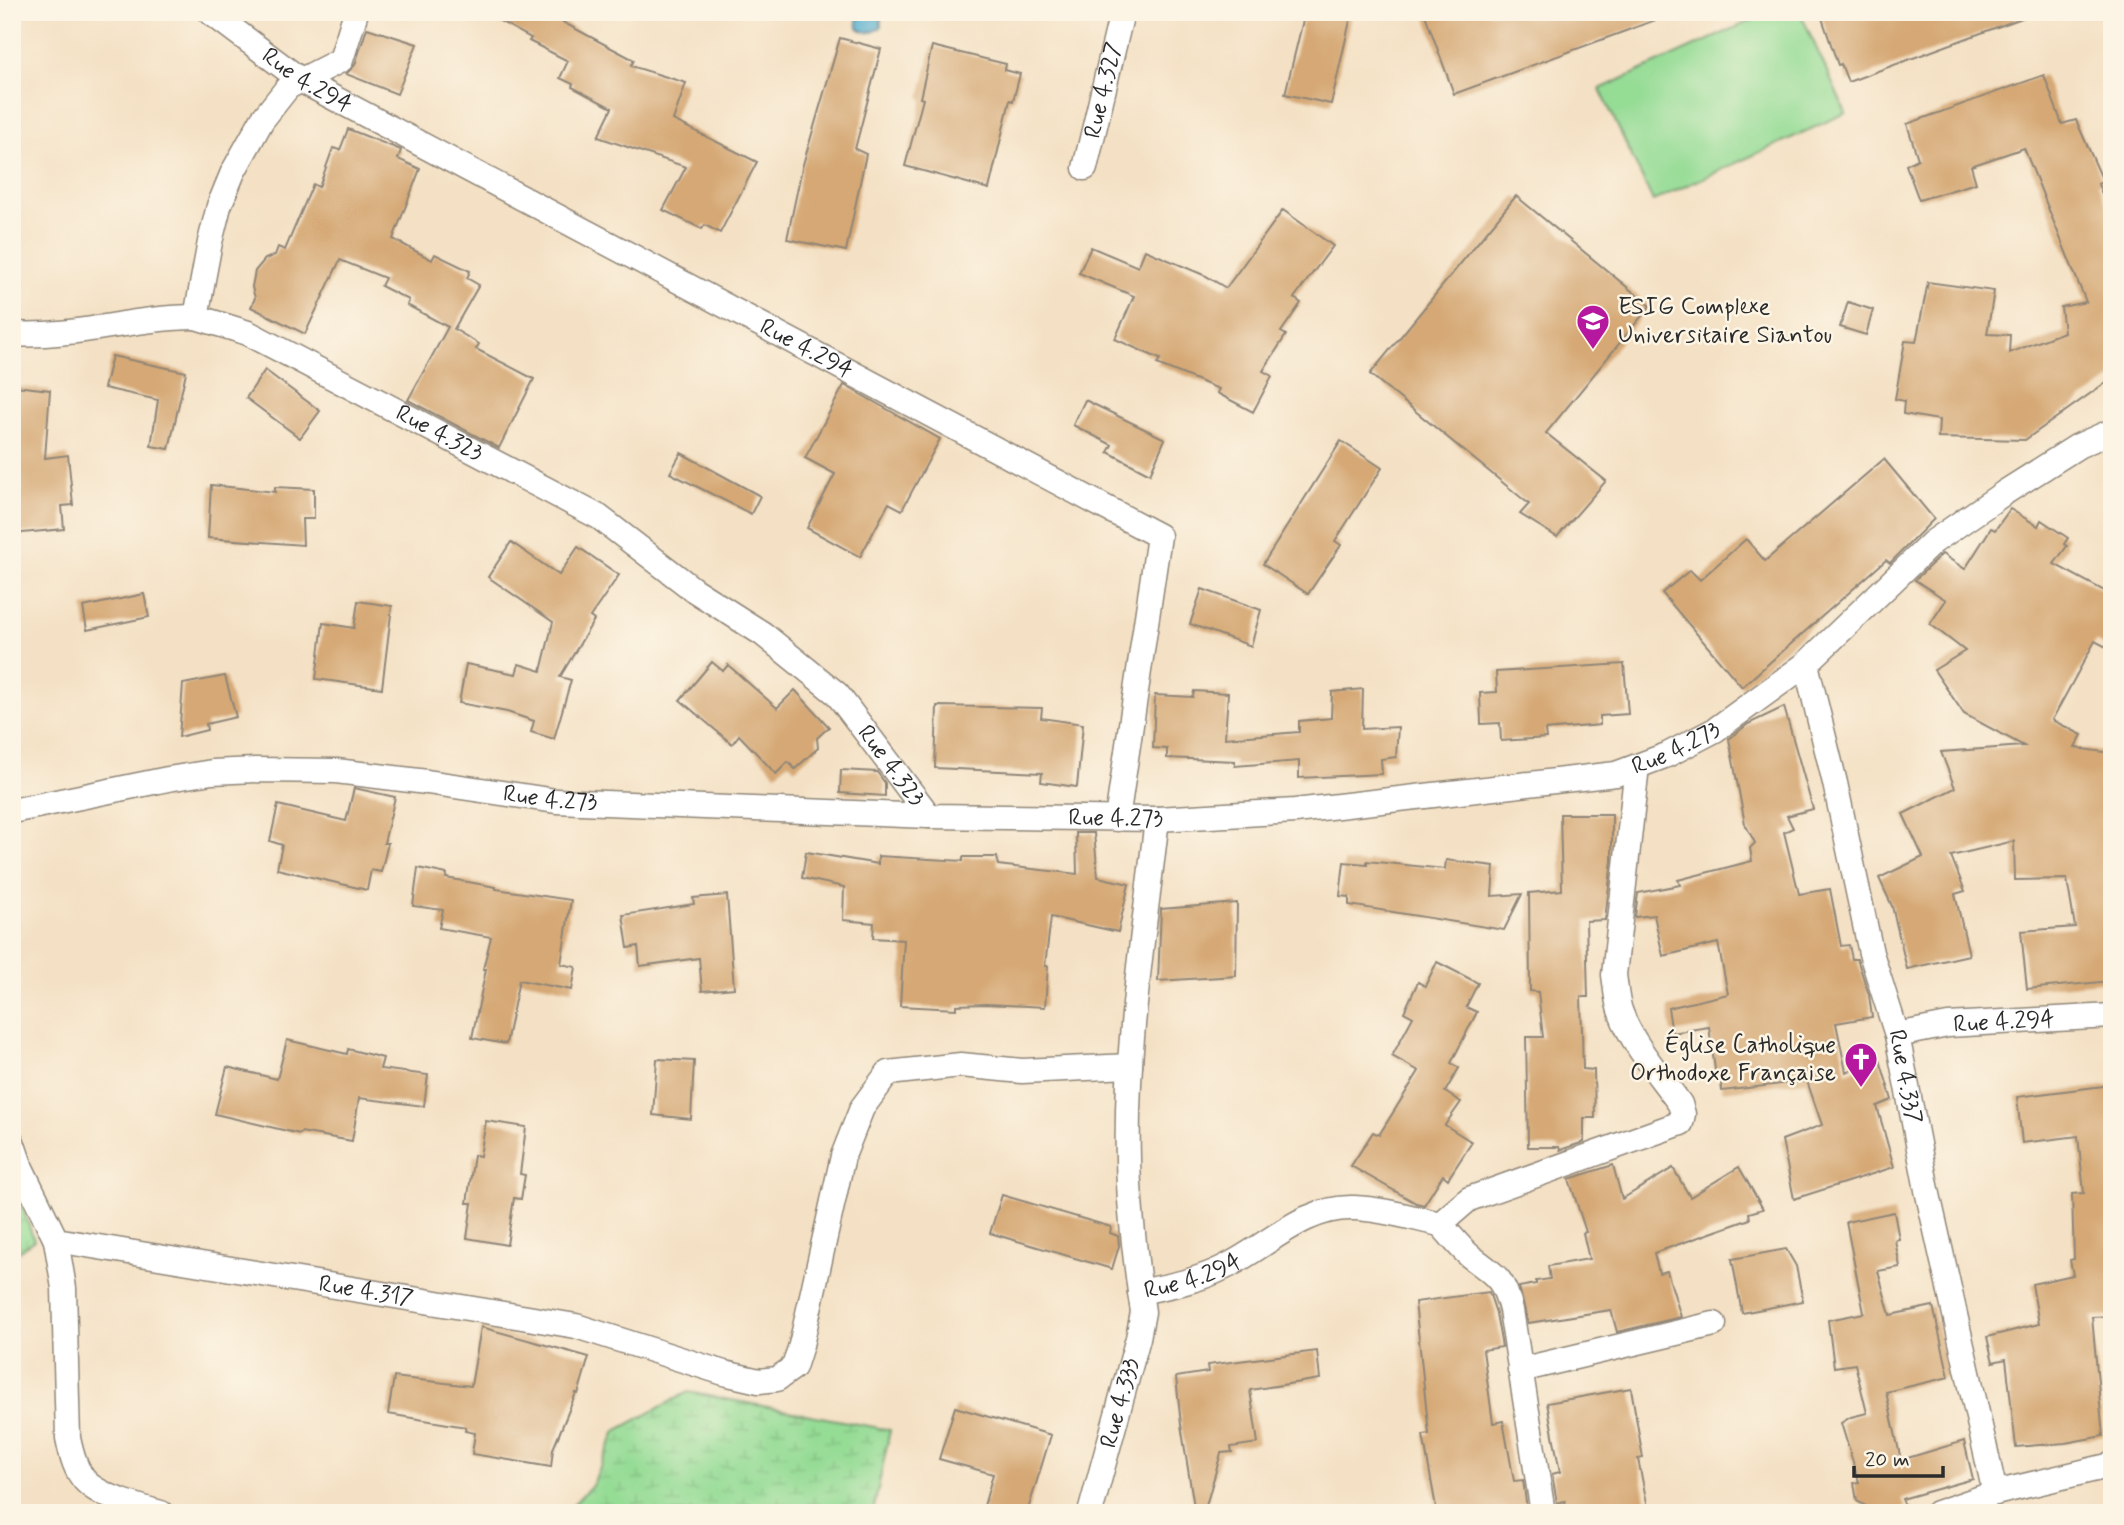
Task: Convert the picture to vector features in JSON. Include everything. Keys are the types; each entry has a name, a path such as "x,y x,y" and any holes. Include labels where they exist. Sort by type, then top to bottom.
{"street":[{"name":"Rue 4.294","path":"210,12 302,81 1159,536 1117,819"},
{"path":"12,334 60,334 173,317 196,317 219,206 233,172 262,120 288,87 341,61 355,12"},
{"name":"Rue 4.327","path":"1085,167 1122,12"},
{"name":"Rue 4.323","path":"196,317 248,334 599,517 694,590 763,634 837,694 929,816"},
{"name":"Rue 4.273","path":"12,811 168,779 212,772 255,770 336,771 556,802 929,816 1117,819 1295,811 1616,774 1667,755 1715,730 1806,664 1933,542 2078,446 2112,431"},
{"name":"Rue 4.337","path":"1806,664 1835,783 1871,953 1897,1035 1927,1190 1995,1493"},
{"path":"1543,1513 1511,1310 1505,1287 1491,1269 1468,1254 1440,1224 1469,1199 1681,1124 1683,1114 1680,1104 1621,1014 1616,995 1614,975 1637,766"},
{"name":"Rue 4.294","path":"1157,819 1130,1066 1128,1158 1132,1229 1140,1292 1191,1281 1224,1268 1301,1220 1322,1212 1353,1208 1440,1224"},
{"name":"Rue 4.294","path":"1897,1035 1948,1025 2112,1016"},
{"name":"Rue 4.317","path":"57,1240 576,1326 723,1373 759,1381 777,1379 794,1367 801,1345 843,1156 862,1108 888,1073 961,1065 1022,1071 1130,1066"},
{"path":"12,1142 57,1240 64,1288 68,1438 73,1461 82,1479 100,1494 161,1513"},
{"name":"Rue 4.333","path":"1090,1513 1138,1338 1143,1312 1140,1292"},
{"path":"1520,1370 1714,1324"},
{"path":"1937,1513 1995,1493 2112,1465"}],"green space":[{"path":"1770,12 1800,12 1846,113 1653,201 1600,89"},
{"path":"12,1177 34,1240 12,1257"},
{"path":"688,1392 890,1430 873,1513 565,1513 593,1484 616,1431"}],"water":[{"path":"856,12 878,12 881,27 873,32 861,30 858,28"}],"building":[{"path":"483,12 544,12 634,60 631,66 686,83 673,120 757,162 720,233 705,225 702,229 663,210 686,167 598,137 612,108 560,78 568,61 529,41 531,38"},
{"path":"1305,12 1352,12 1331,104 1285,94"},
{"path":"1424,12 1669,12 1669,15 1454,94"},
{"path":"1820,12 2030,12 2030,15 1848,82 1841,64 1838,65"},
{"path":"367,28 417,44 397,94 346,74 355,65"},
{"path":"840,38 881,49 855,149 866,154 846,251 787,239 802,168"},
{"path":"932,46 1006,64 1005,70 1020,74 1013,101 1010,100 989,189 905,166 923,99 920,98"},
{"path":"2044,75 2062,124 2076,120 2103,181 2098,184 2112,219 2112,378 2025,440 1938,438 1939,420 1903,414 1904,401 1895,399 1905,341 1916,342 1928,282 1994,291 1987,334 2010,335 2009,353 2064,332 2061,307 2086,302 2024,148 1971,166 1976,183 1919,200 1906,165 1918,159 1907,124"},
{"path":"348,129 401,150 398,159 420,169 393,239 432,260 435,254 470,271 467,278 479,285 454,329 479,344 476,349 534,379 499,448 408,400 448,327 407,305 409,300 381,286 385,278 340,260 305,334 251,307 255,298 252,287 255,271 265,259 275,255 278,247 285,250 313,184 319,187 333,148 340,150"},
{"path":"1516,196 1650,306 1546,433 1606,481 1557,537 1520,514 1529,504 1370,374"},
{"path":"1283,210 1333,246 1294,298 1301,303 1281,332 1286,335 1263,371 1272,376 1253,412 1217,393 1219,389 1157,364 1160,359 1115,339 1134,296 1079,273 1091,247 1138,267 1145,250 1206,276 1226,288"},
{"path":"1848,302 1873,310 1866,335 1840,327"},
{"path":"112,356 186,372 169,449 151,446 158,400 104,388"},
{"path":"265,370 320,411 300,438 246,398"},
{"path":"844,385 940,439 902,510 889,503 860,557 807,528 835,474 805,458"},
{"path":"15,386 50,390 45,458 68,455 73,505 62,506 64,529 12,534 12,414"},
{"path":"1085,400 1165,439 1150,474 1108,452 1112,445 1073,425"},
{"path":"1341,441 1382,468 1335,541 1341,545 1308,594 1263,564"},
{"path":"681,453 760,496 751,514 670,473"},
{"path":"1884,459 1934,519 1890,563 1886,560 1742,687 1662,593 1690,570 1700,580 1746,539 1765,561"},
{"path":"211,485 275,492 275,487 314,489 314,519 302,519 303,545 208,538"},
{"path":"2010,509 2038,526 2041,520 2068,538 2064,544 2067,546 2054,564 2112,595 2112,650 2095,641 2052,720 2082,735 2075,748 2112,753 2112,981 2027,989 2021,931 2075,927 2067,879 2015,880 2014,841 1951,856 1965,891 1955,894 1969,955 1907,969 1892,906 1879,878 1923,857 1903,814 1955,788 1941,752 2024,746 1964,714 1934,670 1965,651 1930,624 1946,600 1915,580 1942,554 1965,569 1991,528 1995,530"},
{"path":"511,542 559,575 578,547 619,575 590,617 594,620 560,677 571,680 554,739 531,732 534,721 507,712 459,703 466,664 516,674 519,664 541,671 553,622 488,577"},
{"path":"1202,589 1261,610 1251,646 1190,624"},
{"path":"144,594 149,617 87,630 83,607"},
{"path":"358,601 392,606 382,688 316,679 323,623 354,628"},
{"path":"712,662 723,671 728,665 777,708 795,690 829,727 817,738 818,748 795,769 788,762 776,774 739,735 732,744 680,700"},
{"path":"1624,664 1628,714 1600,716 1600,725 1545,730 1546,738 1501,741 1500,723 1481,724 1480,693 1497,692 1496,672"},
{"path":"225,676 236,717 206,724 207,730 179,737 183,684"},
{"path":"1363,689 1362,729 1398,727 1396,757 1381,759 1382,774 1299,778 1299,761 1235,766 1235,761 1167,758 1167,749 1153,748 1155,695 1193,697 1194,691 1228,693 1225,738 1299,732 1299,721 1331,718 1332,692"},
{"path":"937,706 1042,708 1041,718 1083,724 1077,787 1041,782 1042,773 935,768"},
{"path":"1784,707 1813,809 1787,816 1793,828 1784,832 1799,894 1830,889 1841,946 1849,945 1852,959 1857,959 1869,995 1872,1017 1836,1023 1846,1072 1880,1060 1892,1100 1877,1106 1894,1167 1794,1199 1782,1140 1822,1125 1807,1081 1722,1091 1720,1076 1716,1077 1709,1027 1672,1033 1668,1008 1728,994 1718,943 1663,956 1654,915 1635,917 1638,893 1680,885 1678,880 1752,861 1750,848 1755,843 1745,824 1729,739 1748,724"},
{"path":"841,770 877,772 885,783 885,796 840,793"},
{"path":"354,788 395,797 384,843 388,843 381,872 371,870 367,890 277,869 282,845 270,841 278,805 346,821"},
{"path":"1560,814 1612,814 1612,860 1605,920 1586,921 1588,997 1581,997 1583,1069 1594,1070 1595,1118 1584,1118 1584,1142 1560,1150 1559,1147 1528,1147 1526,1037 1543,1037 1538,992 1530,991 1529,893 1562,890"},
{"path":"1076,833 1094,833 1098,877 1129,884 1118,932 1051,917 1045,966 1048,966 1045,1007 986,1004 956,1005 956,1009 900,1006 904,940 873,938 874,923 843,920 844,887 802,878 806,852 878,864 878,856 963,861 963,857 997,857 998,865 1077,874"},
{"path":"1446,860 1494,866 1492,896 1522,894 1504,930 1349,905 1349,897 1340,896 1344,862 1367,864 1367,861 1445,869"},
{"path":"418,868 447,874 446,878 496,889 571,900 561,964 576,967 572,990 519,980 506,1044 472,1038 491,937 439,928 443,910 413,906"},
{"path":"727,895 734,988 702,991 699,958 640,966 638,946 628,948 623,915 694,904 693,898"},
{"path":"1237,903 1236,976 1158,981 1161,909"},
{"path":"1437,962 1478,983 1466,1007 1477,1012 1451,1063 1459,1068 1445,1092 1461,1102 1445,1125 1472,1142 1448,1179 1443,1175 1424,1205 1351,1166 1373,1132 1379,1135 1419,1071 1392,1056 1413,1017 1404,1012 1418,982 1425,986"},
{"path":"287,1040 347,1054 348,1049 383,1058 380,1069 428,1075 424,1106 359,1098 352,1141 301,1132 300,1134 215,1114 227,1067 277,1079"},
{"path":"657,1059 694,1061 691,1119 653,1115"},
{"path":"2112,1085 2112,1316 2092,1317 2103,1436 2065,1443 2016,1447 2006,1359 1993,1362 1987,1337 2039,1324 2032,1284 2073,1275 2070,1260 2074,1259 2072,1194 2084,1193 2078,1136 2022,1143 2017,1097"},
{"path":"486,1121 526,1127 520,1174 525,1175 521,1199 514,1198 507,1245 467,1238 472,1203 467,1203 474,1155 480,1156"},
{"path":"1613,1165 1622,1199 1673,1168 1690,1197 1739,1167 1763,1209 1749,1213 1750,1219 1654,1253 1659,1273 1667,1271 1681,1317 1617,1332 1611,1310 1528,1323 1519,1287 1550,1279 1548,1266 1589,1259 1583,1233 1586,1232 1569,1179"},
{"path":"1002,1195 1111,1227 1110,1233 1118,1236 1119,1246 1112,1269 990,1233"},
{"path":"1894,1212 1900,1267 1878,1271 1890,1315 1933,1306 1949,1377 1886,1392 1901,1460 1964,1441 1973,1479 1902,1499 1906,1508 1892,1513 1878,1513 1857,1501 1854,1483 1859,1482 1841,1423 1867,1413 1855,1364 1834,1367 1828,1320 1864,1313 1846,1222"},
{"path":"1786,1249 1796,1266 1803,1301 1742,1313 1732,1259"},
{"path":"1489,1292 1502,1347 1483,1350 1493,1423 1503,1421 1514,1481 1523,1480 1527,1509 1508,1513 1505,1508 1482,1513 1437,1513 1423,1435 1429,1434 1415,1302"},
{"path":"481,1327 589,1357 578,1394 576,1393 553,1449 551,1467 472,1454 475,1433 465,1431 466,1427 388,1414 394,1377 471,1386"},
{"path":"1317,1351 1320,1379 1250,1390 1258,1443 1231,1447 1232,1452 1221,1453 1204,1513 1195,1513 1176,1377 1208,1372 1207,1365"},
{"path":"1631,1388 1643,1458 1638,1459 1649,1513 1568,1513 1565,1501 1557,1503 1552,1474 1560,1472 1547,1403"},
{"path":"955,1407 1051,1435 1027,1513 982,1513 993,1474 939,1459"}],"place":[{"name":"ESIG Complexe Universitaire Siantou","path":"1593,351"},
{"name":"Église Catholique Orthodoxe Française","path":"1861,1089"}]}
